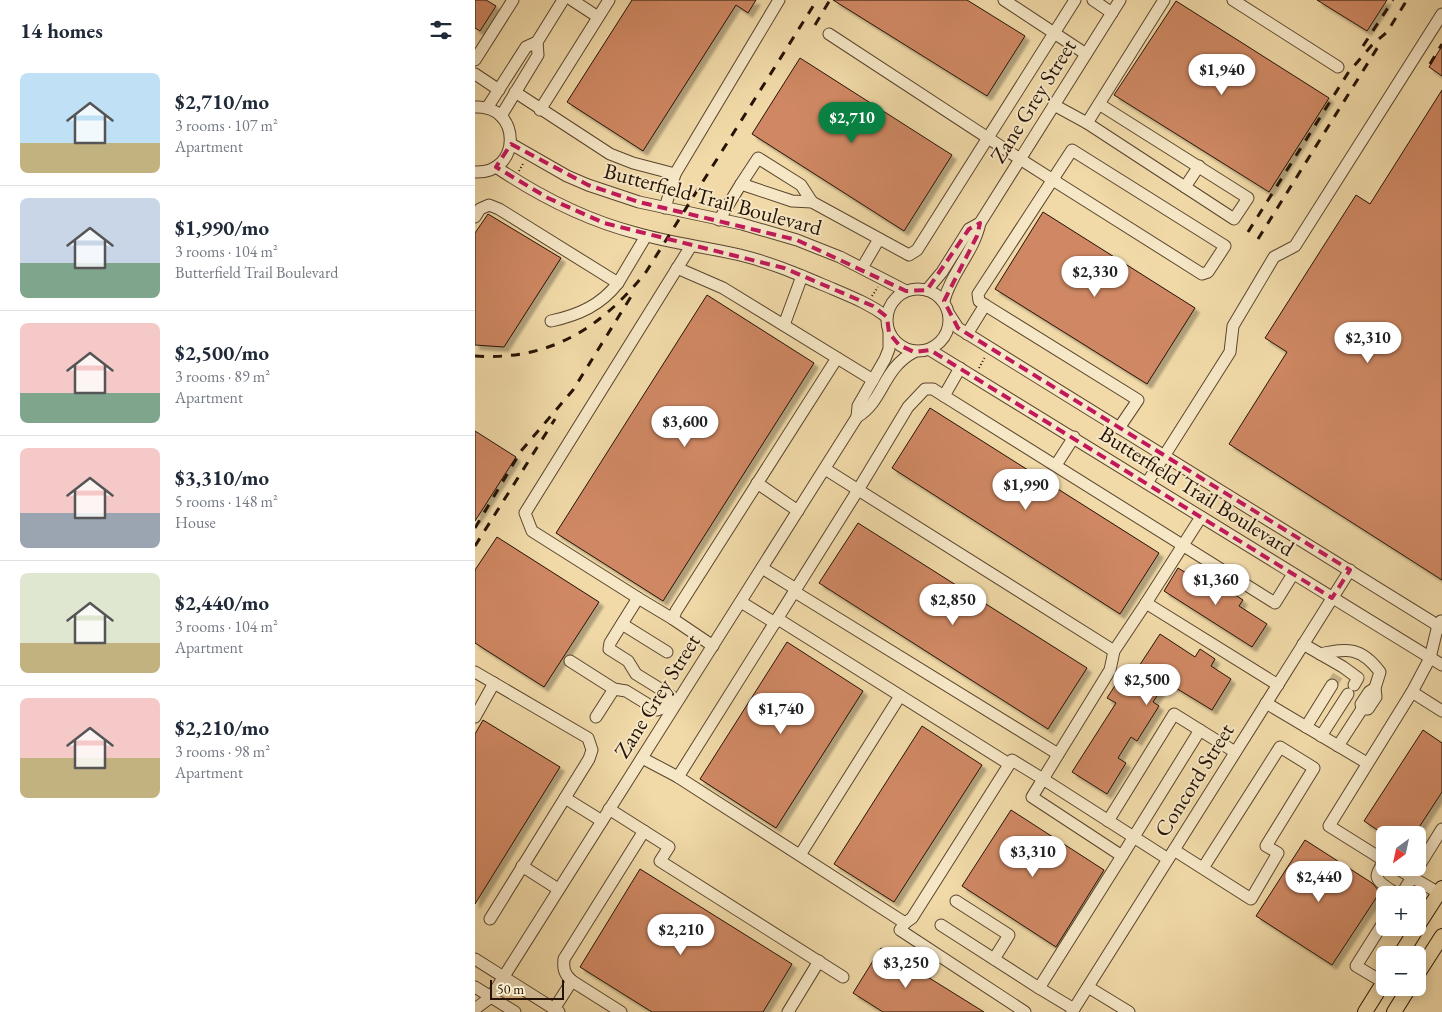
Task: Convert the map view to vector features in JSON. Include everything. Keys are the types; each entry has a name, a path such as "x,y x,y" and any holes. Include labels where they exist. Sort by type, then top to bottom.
{"main road":[{"path":"1426,905 1440,890"},
{"path":"1426,960 1442,936"},
{"path":"1365,1012 1376,994"},
{"path":"1394,1012 1404,996"}],"street":[{"path":"475,60 513,0"},
{"path":"487,108 526,47 537,42 563,0"},
{"path":"572,0 598,17"},
{"path":"540,110 609,0"},
{"path":"665,208 675,174 779,0"},
{"path":"1004,0 1086,54"},
{"path":"719,220 759,158 801,185 812,202 909,255 917,250 1075,0"},
{"path":"1093,0 1112,13"},
{"name":"Zane Grey Street","path":"944,301 952,278 977,236 980,223 1120,0"},
{"path":"1087,124 1164,0"},
{"path":"1233,0 1338,67"},
{"path":"1147,483 1230,352 1233,326 1274,257 1295,246 1442,14"},
{"path":"829,34 1020,159 1053,180 1203,274 1208,272 1225,246 1072,150 1068,155 1053,180 978,294 979,301 985,305 1138,400 1119,428"},
{"path":"501,116 538,55 537,42"},
{"path":"475,74 499,90"},
{"path":"515,92 610,154 633,163 675,174"},
{"path":"1054,105 1087,124 1234,219 1248,198 1099,104"},
{"path":"475,107 487,108 501,116 507,124 511,144 503,161 496,167 475,172"},
{"name":"Butterfield Trail Boulevard","path":"511,144 581,182 639,202 742,224 797,240 820,248 906,291"},
{"path":"1185,187 1199,166"},
{"path":"496,167 547,198 604,223 647,236 741,255 783,268 873,306 887,317"},
{"path":"741,184 792,202 812,202"},
{"path":"475,216 480,209 489,205 499,209 619,283"},
{"name":"Zane Grey Street","path":"927,290 942,272 969,229 980,223"},
{"path":"551,321 572,316 596,304 611,292 619,283 647,236"},
{"path":"862,268 879,239"},
{"path":"691,246 525,513 532,531 673,618 713,646"},
{"path":"677,268 723,288 873,380"},
{"path":"784,325 801,276"},
{"path":"916,289 927,290 936,294 944,301 949,314 949,328 942,341 930,350 914,352 899,346 889,333 887,317 893,301 906,291 916,289"},
{"path":"967,334 985,305"},
{"name":"Butterfield Trail Boulevard","path":"949,314 958,328 967,334 1163,456 1441,624"},
{"name":"Zane Grey Street","path":"491,997 642,758 669,709 713,646 857,417 858,406 884,362 889,349 889,333"},
{"name":"Butterfield Trail Boulevard","path":"930,350 1442,665"},
{"name":"Zane Grey Street","path":"857,417 866,412 871,406 893,368 903,358 914,352"},
{"path":"673,618 837,358"},
{"path":"944,396 960,368"},
{"path":"678,777 859,490 908,407 925,389 933,389 1275,602 1293,574"},
{"path":"1056,466 1074,438"},
{"path":"825,469 1114,651"},
{"path":"757,483 798,511"},
{"path":"1122,856 1032,797 1110,670 1114,651 1201,517"},
{"path":"762,568 1059,754"},
{"name":"Concord Street","path":"1073,1011 1350,570"},
{"path":"570,661 614,689 626,691 657,710 669,709 670,695 637,674 628,661 609,649 610,643 638,598"},
{"path":"741,602 776,621 1009,764"},
{"path":"1146,602 1277,684"},
{"path":"622,624 667,652"},
{"path":"1376,855 1329,826 1412,692 1430,658 1441,624"},
{"path":"1303,644 1320,654 1338,676 1358,678 1321,736"},
{"path":"1320,654 1346,649 1363,655 1380,672 1375,688 1376,696 1368,708 1362,709 1338,746"},
{"path":"475,672 588,738 591,750 589,759 490,919"},
{"path":"626,691 637,674"},
{"path":"1306,727 1338,676"},
{"path":"475,717 495,683"},
{"path":"596,717 614,689"},
{"path":"1412,692 1442,711"},
{"path":"800,855 900,696"},
{"path":"1266,703 1367,763"},
{"path":"1108,821 1174,714 1235,752"},
{"path":"1039,988 1201,730"},
{"path":"1023,1011 901,930 905,922 912,918 1012,760 1134,837 1203,868 1251,899 1278,854 1266,846 1314,768 1280,747 1203,868"},
{"path":"642,758 678,777 905,922"},
{"path":"565,798 602,821"},
{"path":"609,809 669,846 660,861 843,977"},
{"path":"1406,886 1442,829"},
{"path":"621,1012 571,981 566,976 564,970 564,959 644,831"},
{"path":"522,866 559,890"},
{"path":"1378,876 1385,886"},
{"path":"1412,877 1440,890"},
{"path":"956,901 1009,935 994,959"},
{"path":"941,925 1073,1011"},
{"path":"1376,935 1357,966 1376,977"},
{"path":"475,959 556,1011 571,981"},
{"path":"788,1012 819,962"},
{"path":"475,987 515,1012"},
{"path":"1088,987 1121,1010"},
{"path":"475,1009 491,997"}],"path":[{"path":"517,174 524,162"},
{"path":"871,298 880,284"},
{"path":"978,370 988,353"}],"highlighted area":[{"path":"511,144 588,185 639,202 797,240 906,291 927,290 969,229 980,223 977,236 944,301 958,328 1350,570 1332,598 930,350 914,352 899,345 889,333 887,317 873,306 784,268 604,223 548,198 496,167"}],"building":[{"path":"475,0 486,0 496,6 480,31 475,28"},
{"path":"632,0 756,0 748,13 736,5 643,151 567,102"},
{"path":"833,0 967,0 1025,36 987,96"},
{"path":"1317,0 1387,0 1367,31"},
{"path":"1176,1 1329,98 1269,192 1114,95"},
{"path":"1442,46 1442,76 1429,67"},
{"path":"800,58 952,155 904,231 752,134"},
{"path":"1442,90 1442,580 1229,444 1287,352 1265,338 1356,195 1370,204"},
{"path":"1043,212 1195,308 1147,384 995,289"},
{"path":"488,214 561,258 504,347 475,345 475,233"},
{"path":"707,295 814,363 663,601 556,533"},
{"path":"930,408 1159,553 1120,614 892,468"},
{"path":"475,431 516,457 475,521"},
{"path":"858,523 1087,668 1048,729 819,583"},
{"path":"497,537 599,602 544,687 475,643 475,570"},
{"path":"1178,568 1206,585 1210,579 1243,600 1239,606 1267,624 1252,647 1164,591"},
{"path":"1160,634 1195,657 1200,649 1215,659 1211,666 1231,679 1212,710 1166,682 1153,702 1159,706 1137,741 1131,737 1118,758 1126,763 1107,794 1072,772 1116,703 1107,698 1116,684 1124,689"},
{"path":"787,642 863,691 776,828 700,779"},
{"path":"483,720 560,767 475,904 475,734"},
{"path":"922,726 982,765 894,902 834,864"},
{"path":"1423,730 1442,743 1442,792 1420,826 1376,826 1376,829 1364,821"},
{"path":"1011,810 1104,870 1056,947 962,886"},
{"path":"1305,840 1372,883 1376,888 1376,898 1332,965 1256,916"},
{"path":"640,869 792,964 763,1012 652,1012 580,967"},
{"path":"881,948 984,1012 883,1012 853,993"}],"tunnel":[{"path":"1332,685 1338,675"}],"railway":[{"path":"475,356 502,356 527,353 572,337 592,325 629,292 646,272 817,0"},
{"path":"815,25 830,0"},
{"path":"1363,46 1393,0"},
{"path":"1248,232 1348,73 1372,45 1387,32 1407,0"},
{"path":"1258,239 1381,42"},
{"path":"1430,64 1442,44"},
{"path":"475,528 521,451 573,390 632,295"},
{"path":"475,546 555,419"}]}
